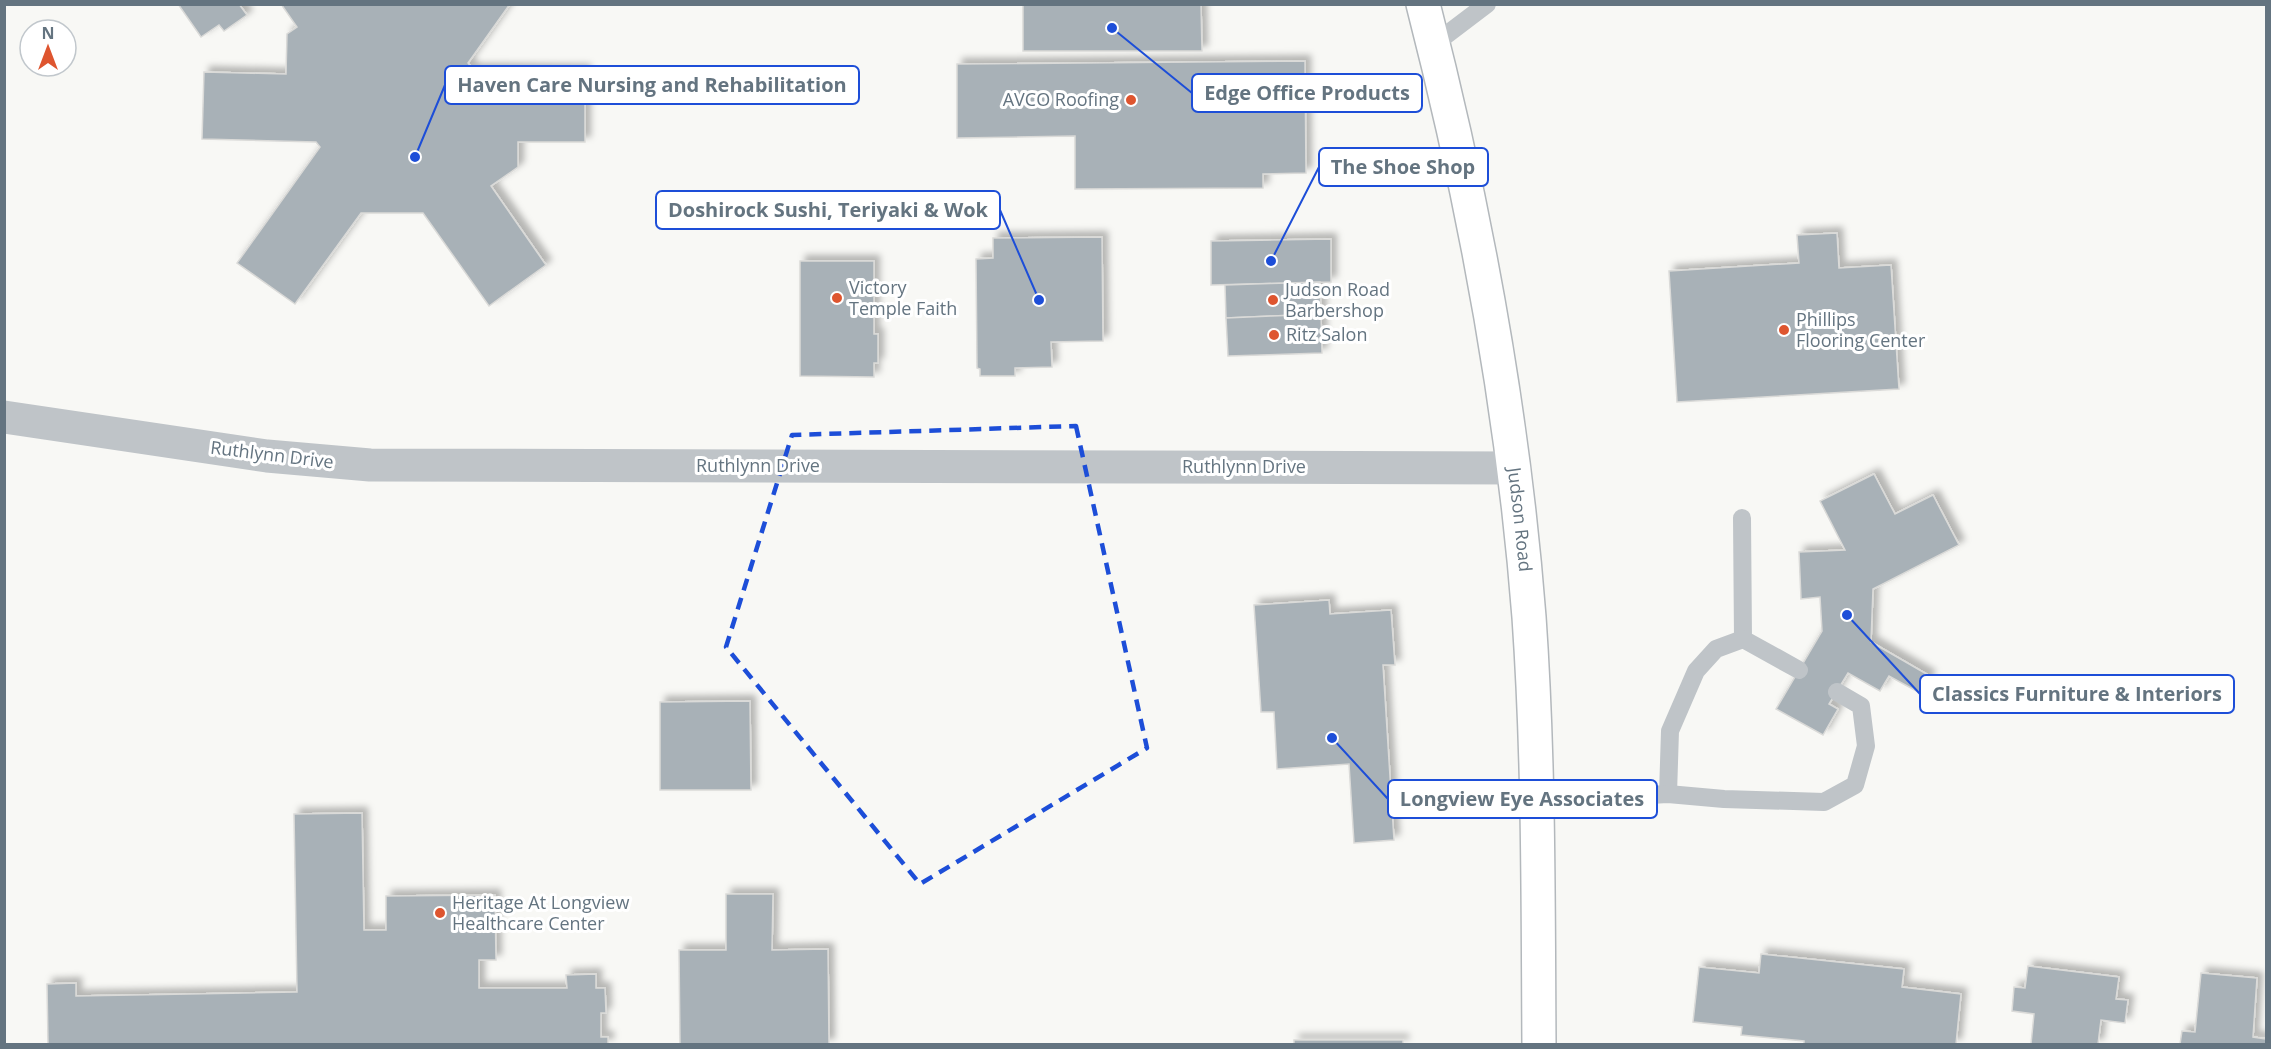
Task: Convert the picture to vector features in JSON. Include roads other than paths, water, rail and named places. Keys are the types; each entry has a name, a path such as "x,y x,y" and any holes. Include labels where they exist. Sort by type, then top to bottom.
{"main road":[{"name":"Judson Road","path":"1423,4 1486,285 1514,468 1528,617 1539,801 1539,1044"}],"street":[{"name":"Ruthlynn Drive","path":"4,417 267,456 370,465 1514,468"}],"lane":[{"path":"1433,45 1487,4"},
{"path":"1742,518 1743,639"},
{"path":"1668,794 1670,731 1696,671 1716,649 1743,639 1799,670"},
{"path":"1539,801 1668,794 1724,799 1824,802 1855,785 1866,746 1862,706 1836,692"}],"place":[{"name":"Edge Office Products","path":"1112,28"},
{"name":"AVCO Roofing","path":"1131,100"},
{"name":"Haven Care Nursing and Rehabilitation","path":"415,157"},
{"name":"The Shoe Shop","path":"1271,261"},
{"name":"Victory Temple Faith","path":"837,298"},
{"name":"Doshirock Sushi, Teriyaki & Wok","path":"1039,300"},
{"name":"Judson Road Barbershop","path":"1273,300"},
{"name":"Phillips Flooring Center","path":"1784,330"},
{"name":"Ritz Salon","path":"1274,335"},
{"name":"Classics Furniture & Interiors","path":"1847,615"},
{"name":"Longview Eye Associates","path":"1332,738"},
{"name":"Heritage At Longview Healthcare Center","path":"440,913"}]}
